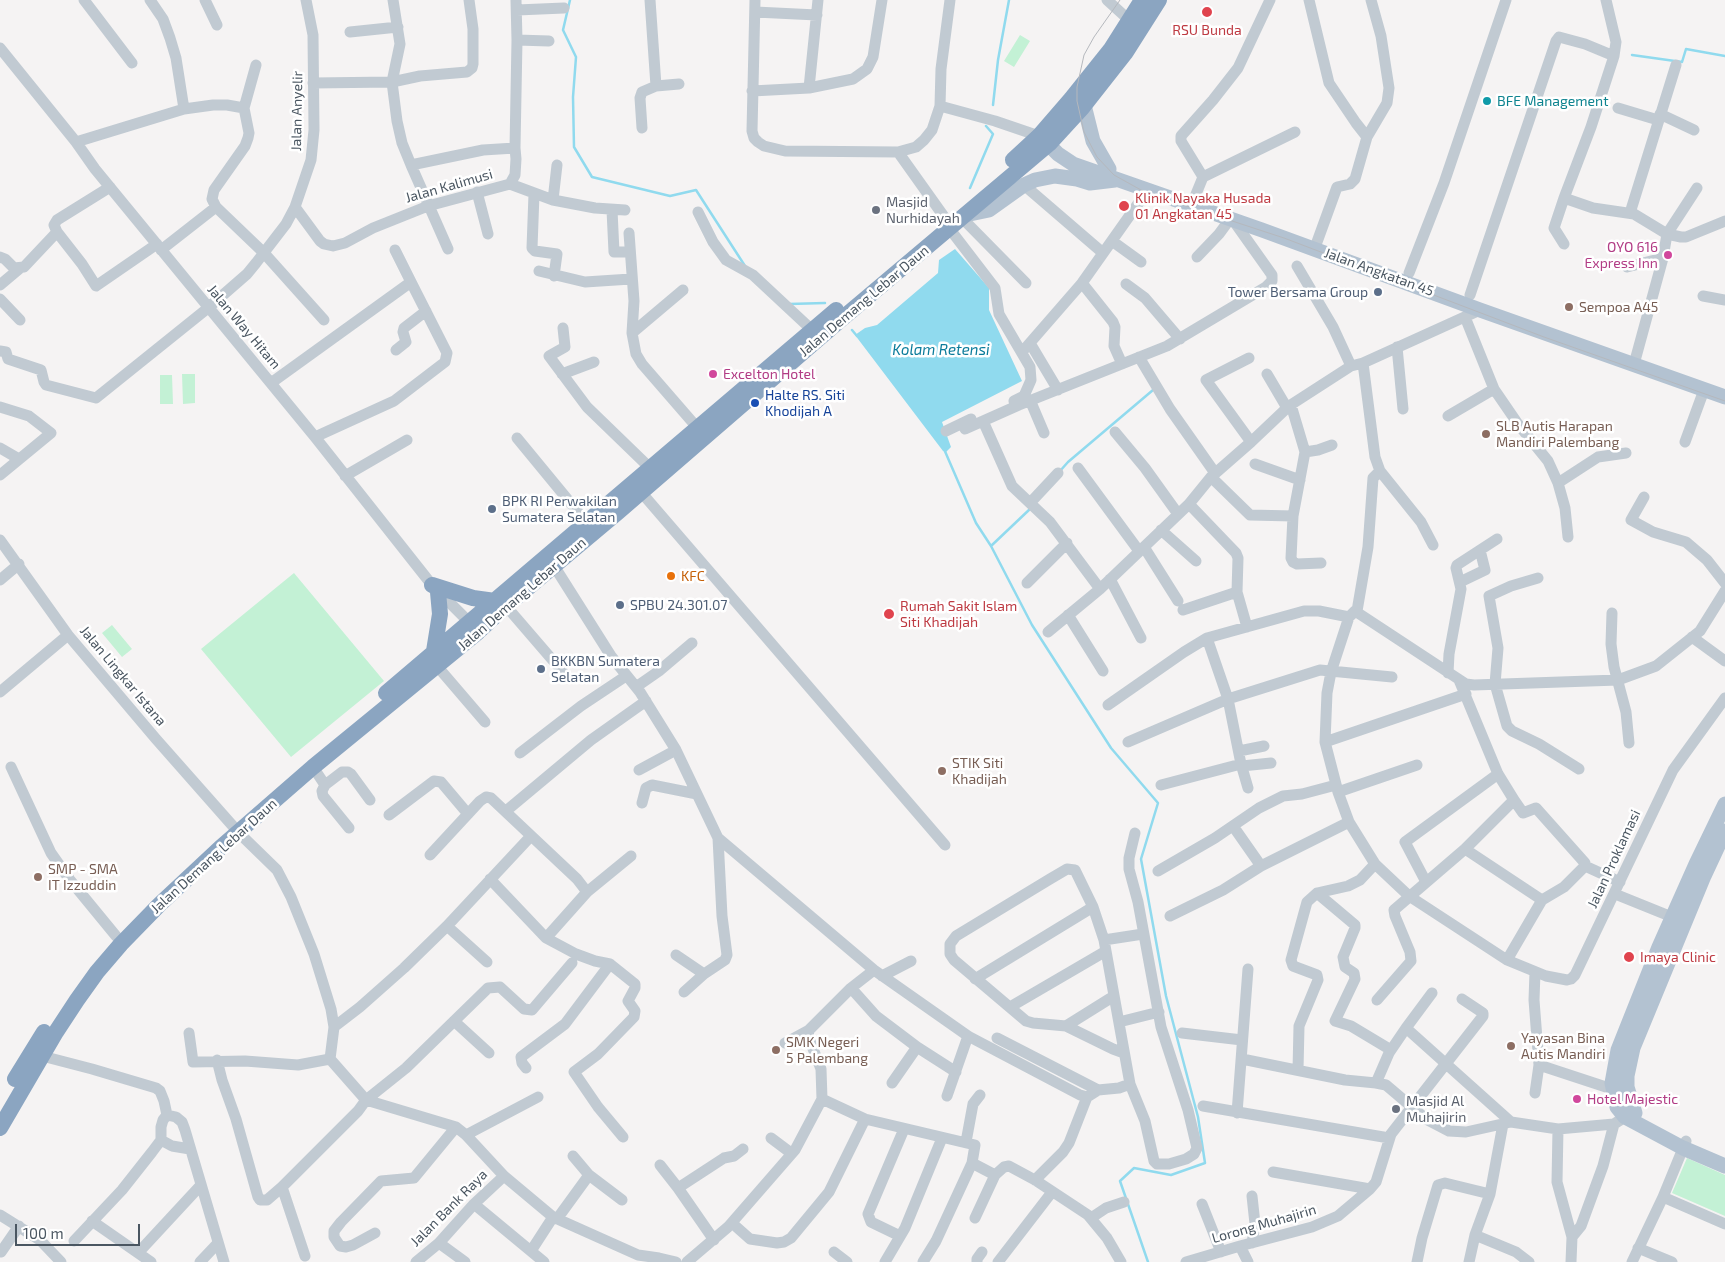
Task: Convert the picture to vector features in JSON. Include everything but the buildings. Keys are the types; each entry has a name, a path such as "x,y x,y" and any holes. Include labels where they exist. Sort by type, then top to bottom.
{"highway":[{"name":"Jalan Demang Lebar Daun","path":"1048,136 1107,54 1142,0"},
{"name":"Jalan Demang Lebar Daun","path":"551,561 587,522 650,468 702,432 955,220 1020,155 1048,136 1084,105 1126,52 1158,0"},
{"name":"Jalan Demang Lebar Daun","path":"0,1128 42,1056 97,972 160,904 292,772 435,658 551,561 640,492 812,330 883,272 955,220"},
{"path":"435,658 440,614 435,588 501,603"},
{"name":"Jalan Demang Lebar Daun","path":"0,1105 66,998 90,964 116,936 163,888 313,767 435,658"}],"main road":[{"path":"955,220 989,210 1024,185 1035,180 1055,176 1090,183 1113,174 1093,141 1084,105"},
{"name":"Jalan Angkatan 45","path":"1048,136 1058,154 1073,164 1113,174 1194,199 1409,273 1636,357 1725,386"},
{"name":"Jalan Angkatan 45","path":"1113,174 1147,191 1725,397"},
{"path":"1725,804 1672,917 1631,1015 1618,1050 1612,1089 1617,1107 1625,1118 1659,1128 1725,1166"},
{"path":"1625,1118 1627,1076 1633,1048 1704,876 1725,831"},
{"path":"1685,1144 1725,1159"}],"street":[{"path":"84,0 132,63"},
{"path":"150,0 163,19 170,38 176,58 184,109"},
{"path":"205,0 217,25"},
{"name":"Jalan Anyelir","path":"208,308 247,274 286,224 295,207 311,160 314,130 313,35 306,0"},
{"path":"393,0 400,44 392,82 397,121 402,142 411,165 448,249"},
{"path":"313,83 392,82 420,76 470,71 472,66 473,29 469,0"},
{"path":"650,0 656,86"},
{"path":"809,88 818,0"},
{"path":"752,91 809,88 853,79 867,69 873,57 882,0"},
{"path":"816,15 755,6 752,91 752,130 754,138 764,146 785,150 898,152 916,147 932,130 940,106 941,69 950,0"},
{"path":"1107,0 1129,20"},
{"path":"1203,177 1181,141 1181,136 1238,68 1270,0"},
{"path":"1310,0 1329,83 1367,137"},
{"path":"1317,242 1337,186 1350,184 1355,179 1367,137 1387,103 1389,88 1381,36 1371,0"},
{"path":"1409,273 1444,183 1506,0"},
{"path":"1564,244 1554,228 1591,127 1614,56 1616,42 1606,0"},
{"path":"516,5 564,8"},
{"name":"Jalan Kalimusi","path":"295,207 320,241 333,246 345,243 373,228 428,206 510,184 515,175 516,159 516,5"},
{"path":"350,32 398,27"},
{"path":"1470,295 1556,41 1559,38 1563,38 1614,56"},
{"path":"517,40 549,41"},
{"name":"Jalan Way Hitam","path":"0,49 435,588 473,627"},
{"path":"256,64 244,108 249,133 248,138 245,146 213,193 212,199 216,207 264,253 324,320"},
{"path":"1630,213 1676,65"},
{"path":"642,128 640,95 644,91 656,86 680,84"},
{"path":"76,142 184,109 213,105 244,108"},
{"path":"940,106 1048,136"},
{"path":"1618,108 1659,117 1694,130"},
{"path":"1194,199 1203,177 1295,132"},
{"path":"411,165 483,150 515,148"},
{"path":"898,152 955,220 1026,283"},
{"path":"553,200 557,165"},
{"path":"510,184 553,200 594,208 625,210"},
{"path":"1024,185 1103,253"},
{"path":"110,187 57,220 54,224 57,232 82,264 96,286 159,247 216,207"},
{"path":"1636,357 1663,258 1667,234 1698,188"},
{"path":"1022,352 1082,283 1147,191"},
{"path":"477,192 488,234"},
{"path":"534,194 532,248 537,251 557,254 554,276"},
{"path":"1564,198 1593,208 1630,213 1667,234 1686,237 1725,221"},
{"path":"612,210 614,252 629,252"},
{"path":"698,212 713,242 726,260 753,275 812,330"},
{"path":"946,431 1024,396 1032,374 1022,352 999,314 996,288 955,220"},
{"path":"965,429 1030,400 1167,346 1266,287 1272,281 1272,275 1231,220 1197,257"},
{"path":"0,257 5,259 14,268 24,267 57,232"},
{"path":"629,233 634,301 632,333 636,354 642,364 702,432"},
{"path":"1112,241 1141,262"},
{"path":"315,437 394,401 446,362 447,353 395,250"},
{"path":"1627,267 1663,258"},
{"path":"1297,266 1357,365 1374,457 1380,471 1421,522 1432,545"},
{"path":"0,285 18,268"},
{"path":"540,271 554,276 585,282 632,279"},
{"path":"271,383 411,282"},
{"path":"1082,283 1113,322 1115,327 1114,346 1122,364"},
{"path":"1126,284 1146,298 1180,339"},
{"path":"632,333 684,290"},
{"path":"1703,296 1725,300"},
{"path":"0,299 20,320"},
{"path":"0,351 6,352 8,359 41,370 46,385 96,398 208,308"},
{"path":"1048,632 1100,589 1188,504 1213,475 1289,406 1357,365 1480,310"},
{"path":"396,350 406,342 404,328 426,311"},
{"path":"1465,317 1494,389 1518,424 1548,461 1558,483 1565,508 1568,538"},
{"path":"563,328 565,347 549,356 587,407 650,468"},
{"path":"1030,343 1058,390"},
{"path":"1397,348 1403,409"},
{"path":"1139,357 1213,475 1250,515 1293,516"},
{"path":"1249,358 1206,380 1251,442"},
{"path":"562,374 594,362"},
{"path":"1266,374 1289,406 1305,452 1293,516 1291,558 1297,564 1321,563"},
{"path":"1448,416 1494,389"},
{"path":"1685,442 1704,390"},
{"path":"1030,400 1044,433"},
{"path":"0,407 29,416 52,432 0,475"},
{"path":"984,421 1012,486 1050,522 1100,589"},
{"path":"1115,432 1145,468 1178,514"},
{"path":"517,438 587,522"},
{"path":"345,476 406,440"},
{"path":"1305,452 1332,445"},
{"path":"0,448 18,459"},
{"path":"1558,483 1598,457 1626,453"},
{"path":"1255,464 1300,480"},
{"path":"1078,468 1141,549 1181,606 1238,592"},
{"name":"Jalan Proklamasi","path":"1380,471 1374,478 1370,534 1353,614 1331,672 1327,694 1325,742 1337,789 1349,822 1375,864 1409,896 1507,960 1546,976 1571,979 1575,975 1615,894 1673,770 1725,698"},
{"path":"1032,504 1058,473"},
{"path":"640,492 944,845"},
{"path":"1644,498 1632,520 1653,532 1686,542 1707,560 1725,583"},
{"path":"1188,504 1236,553 1238,558 1238,592 1247,627"},
{"path":"1161,530 1196,560"},
{"path":"1448,673 1449,654 1462,589 1456,568 1457,565 1498,539"},
{"name":"Jalan Lingkar Istana","path":"0,540 68,634 156,739 236,829 277,870 284,882 314,954 331,1009 334,1027 330,1059"},
{"path":"1027,583 1067,543"},
{"path":"1460,582 1486,570 1480,550"},
{"path":"551,561 611,656 636,686 676,750 718,838 722,916 727,955 725,960 704,974 684,992"},
{"path":"0,580 19,564"},
{"path":"1538,578 1511,586 1489,596 1498,648 1495,684 1507,726 1512,731 1539,744 1579,769"},
{"path":"1110,579 1141,638"},
{"path":"1108,705 1184,652 1208,638 1304,611 1353,614 1470,685 1618,680 1656,666 1700,631 1725,591"},
{"path":"501,603 568,678"},
{"path":"1612,613 1611,644 1614,667 1626,712 1629,743"},
{"path":"1068,615 1104,671"},
{"path":"0,692 68,634"},
{"path":"1692,637 1725,661"},
{"path":"1208,638 1228,699 1241,765 1248,788"},
{"path":"636,686 675,659 692,643"},
{"path":"435,658 485,722"},
{"path":"1128,742 1228,699 1320,670 1392,677"},
{"path":"520,753 581,706 626,676"},
{"path":"1459,680 1498,774 1523,814 1536,808 1585,863 1585,866 1620,882"},
{"path":"1325,742 1466,694"},
{"path":"506,811 591,740 646,701"},
{"path":"1239,751 1264,746"},
{"path":"639,770 676,750"},
{"path":"1161,785 1241,765 1271,763"},
{"path":"1158,871 1215,838 1259,808 1284,796 1337,789 1417,766"},
{"path":"11,767 51,853 70,880 116,936"},
{"path":"313,767 325,785"},
{"path":"349,828 323,796 322,791 325,785 342,772 348,772 352,774 370,800"},
{"path":"1426,882 1405,842 1498,774"},
{"path":"389,815 434,781 441,782 468,814"},
{"path":"642,802 646,788 652,785 697,794"},
{"path":"430,855 480,801 486,797 492,798 577,879 587,892"},
{"path":"1377,1000 1411,961 1410,952 1394,913 1395,908 1465,849 1514,800"},
{"path":"1170,916 1223,890 1261,866 1349,822"},
{"path":"1233,826 1261,866"},
{"path":"1124,1052 1113,1049 1066,1026 1026,1021 954,960 950,954 950,944 956,936 1068,869 1075,870 1093,907 1105,946 1130,1084 1145,1121 1154,1161 1157,1164 1168,1164 1186,1159 1194,1154 1197,1148 1188,1110 1161,1026 1138,902 1129,869 1129,858 1135,833"},
{"path":"334,1027 397,974 447,926 531,836"},
{"path":"718,838 878,973 968,1036 1098,1090"},
{"path":"1465,849 1542,900"},
{"path":"546,938 587,892 631,856"},
{"path":"1298,1070 1299,1026 1318,980 1317,974 1293,966 1291,960 1307,902 1317,893 1348,886 1360,880 1375,864"},
{"path":"1507,960 1542,900 1564,887 1585,866"},
{"path":"490,879 546,938 576,954 610,964 634,984 635,988 628,1001 635,1011 635,1015 598,1054 574,1072 598,1107 623,1137"},
{"path":"1317,893 1354,925 1355,928 1343,957 1345,967 1354,973 1355,979 1335,1021 1351,1026 1391,1050"},
{"path":"1615,894 1672,917"},
{"path":"975,979 1093,907"},
{"path":"447,926 488,962"},
{"path":"1010,1007 1105,946 1143,934"},
{"path":"676,955 704,974"},
{"path":"785,1043 809,1030 851,988 878,973 911,961"},
{"path":"217,1060 236,1118 258,1197 260,1200 267,1200 358,1112 366,1100 406,1068 486,990 494,986 500,987 524,1009 532,1010 572,963"},
{"path":"526,1068 522,1063 521,1057 565,1024 610,964"},
{"path":"1237,1113 1248,969"},
{"path":"1535,972 1534,1000 1539,1065 1535,1093"},
{"path":"851,988 876,1016 917,1047 956,1072"},
{"path":"1376,1083 1391,1050 1432,993"},
{"path":"1066,1026 1114,996"},
{"path":"1273,1172 1370,1189 1376,1182 1390,1134 1483,1016 1483,1013 1462,999"},
{"path":"1120,1022 1158,1012"},
{"path":"454,1021 489,1053"},
{"path":"1406,1028 1507,1123"},
{"path":"687,1262 732,1223 792,1153 803,1137 822,1099 820,1069 808,1036 809,1030"},
{"path":"1182,1033 1242,1040"},
{"path":"189,1034 193,1062 217,1060 298,1065 330,1059 366,1100 456,1127 466,1135 504,1176 555,1218 598,1236 623,1250 658,1260 676,1262"},
{"path":"947,1096 968,1036"},
{"path":"997,1038 1024,1059 1080,1095 1087,1097"},
{"path":"892,1082 917,1047"},
{"path":"42,1056 156,1088 162,1095 167,1116"},
{"path":"1242,1059 1345,1080 1376,1083 1392,1088 1426,1119 1449,1131 1466,1132 1507,1123 1558,1129 1625,1118"},
{"path":"1539,1065 1612,1089"},
{"path":"1035,1180 1063,1152 1069,1143 1087,1097 1098,1090 1119,1088 1130,1084"},
{"path":"966,1142 973,1104 980,1095"},
{"path":"466,1135 538,1097"},
{"path":"822,1099 865,1119 974,1144 976,1147 972,1163 936,1242 923,1262"},
{"path":"1203,1106 1389,1138"},
{"path":"74,1241 122,1190 161,1140 161,1127 163,1120 167,1116"},
{"path":"167,1116 176,1117 182,1122 224,1262"},
{"path":"1572,1237 1581,1226 1603,1166 1625,1118"},
{"path":"732,1223 750,1239 784,1242 791,1238 829,1192 865,1119"},
{"path":"1469,1262 1474,1234 1490,1194 1507,1123"},
{"path":"375,1233 346,1247 340,1246 334,1237 334,1231 340,1222 381,1181 414,1178 456,1127"},
{"path":"900,1236 871,1222 868,1214 904,1129"},
{"path":"1558,1129 1557,1182 1572,1237 1571,1262"},
{"path":"771,1138 792,1153"},
{"path":"886,1262 900,1236 942,1138"},
{"path":"161,1140 172,1146 190,1150"},
{"path":"1632,1262 1663,1197 1685,1144"},
{"path":"678,1188 724,1158 734,1156 743,1149"},
{"path":"573,1156 589,1175 622,1200"},
{"path":"972,1163 995,1175"},
{"path":"660,1165 714,1240"},
{"path":"975,1218 995,1175 1004,1167 1010,1166 1088,1215 1107,1238 1121,1262"},
{"path":"531,1251 589,1175"},
{"name":"Jalan Bank Raya","path":"416,1262 438,1243 474,1204 504,1176"},
{"path":"1417,1262 1438,1185 1445,1183 1490,1194"},
{"path":"138,1253 201,1185"},
{"path":"282,1187 305,1256"},
{"name":"Lorong Muhajirin","path":"1186,1262 1252,1242 1312,1228 1338,1216 1370,1189"},
{"path":"998,1262 1052,1192"},
{"path":"1252,1196 1255,1224 1252,1242"},
{"path":"1663,1197 1725,1224"},
{"path":"1091,1218 1106,1208 1124,1202"},
{"path":"474,1204 544,1262"},
{"path":"1202,1204 1222,1252"},
{"path":"0,1215 40,1240 61,1262"},
{"path":"92,1221 151,1262"},
{"path":"1,1252 18,1226"},
{"path":"1474,1234 1516,1252 1529,1262"},
{"path":"200,1262 218,1243"},
{"path":"438,1243 465,1262"},
{"path":"1240,1246 1248,1262"},
{"path":"1638,1248 1672,1262"},
{"path":"834,1252 847,1262"}],"green space":[{"path":"1020,35 1030,41 1014,67 1004,61"},
{"path":"182,374 195,374 195,403 183,404"},
{"path":"160,375 172,375 173,404 160,404"},
{"path":"294,573 384,681 291,757 201,649"},
{"path":"112,625 132,649 122,657 102,633"},
{"path":"1687,1158 1725,1175 1725,1216 1672,1193"}],"water":[{"name":"Kolam Retensi","path":"955,249 989,288 989,310 1022,381 942,422 951,447 946,452 943,451 855,335 865,328 877,325 938,273 939,260"}],"waterway":[{"path":"570,0 563,30 576,57 573,97 574,147 592,177 670,196 696,190 745,266"},
{"path":"993,105 998,60 1009,0"},
{"path":"1632,55 1682,62 1686,49 1725,56"},
{"path":"970,188 993,134 986,126"},
{"path":"789,304 825,303"},
{"path":"852,330 857,336"},
{"path":"1060,471 1068,462 1153,390"},
{"path":"944,449 976,523 991,546 1032,625 1111,748 1158,803 1141,859 1166,996 1198,1117 1205,1163 1171,1175 1134,1168 1120,1181 1148,1262"},
{"path":"991,546 1030,509"}],"tram line":[{"path":"1120,0 1084,55 1077,87 1077,101 1084,132 1097,157 1114,175 1156,196 1284,238 1544,337 1725,401"}],"place":[{"name":"RSU Bunda","path":"1207,12"},
{"name":"BFE Management","path":"1487,101"},
{"name":"Klinik Nayaka Husada 01 Angkatan 45","path":"1124,206"},
{"name":"Masjid Nurhidayah","path":"876,210"},
{"name":"OYO 616 Express Inn","path":"1668,255"},
{"name":"Tower Bersama Group","path":"1378,292"},
{"name":"Sempoa A45","path":"1569,307"},
{"name":"Excelton Hotel","path":"713,374"},
{"name":"Halte RS. Siti Khodijah A","path":"755,403"},
{"name":"SLB Autis Harapan Mandiri Palembang","path":"1486,434"},
{"name":"BPK RI Perwakilan Sumatera Selatan","path":"492,509"},
{"name":"KFC","path":"671,576"},
{"name":"SPBU 24.301.07","path":"620,605"},
{"name":"Rumah Sakit Islam Siti Khadijah","path":"889,614"},
{"name":"BKKBN Sumatera Selatan","path":"541,669"},
{"name":"STIK Siti Khadijah","path":"942,771"},
{"name":"SMP - SMA IT Izzuddin","path":"38,877"},
{"name":"Imaya Clinic","path":"1629,957"},
{"name":"Yayasan Bina Autis Mandiri","path":"1511,1046"},
{"name":"SMK Negeri 5 Palembang","path":"776,1050"},
{"name":"Hotel Majestic","path":"1577,1099"},
{"name":"Masjid Al Muhajirin","path":"1396,1109"}]}
